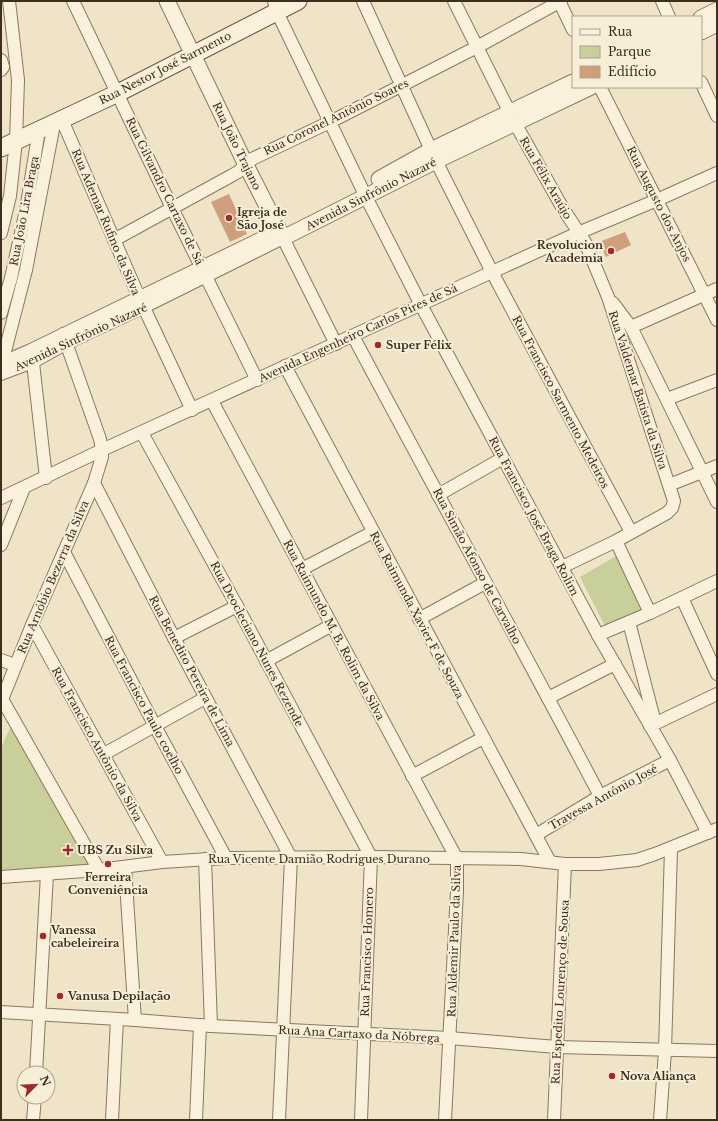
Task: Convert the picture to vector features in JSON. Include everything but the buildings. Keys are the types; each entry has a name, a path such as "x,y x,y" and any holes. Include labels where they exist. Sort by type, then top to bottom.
{"main road":[{"name":"Rua Nestor José Sarmento","path":"1,148 118,93 192,54 275,6 298,1"}],"street":[{"path":"1,368 26,270 41,130 18,80 9,1"},
{"name":"Rua Gilvandro Cartaxo de Sá","path":"74,1 172,208 257,380"},
{"name":"Rua João Trajano","path":"167,1 246,165 336,344"},
{"name":"Rua Francisco Sarmento Medeiros","path":"363,1 434,156 492,272 631,532"},
{"name":"Rua Félix Araújo","path":"454,1 512,117 578,233"},
{"path":"560,1 572,28"},
{"name":"Rua Coronel Antônio Soares","path":"114,240 229,177 252,159 330,122 477,47 560,1"},
{"path":"662,1 670,16"},
{"name":"Rua Francisco José Braga Rolim","path":"275,6 364,193 421,305 598,634 652,724 670,760 712,831"},
{"path":"702,18 717,10"},
{"path":"702,32 717,24"},
{"path":"1,60 3,67 1,70"},
{"name":"Avenida Sinfrônio Nazaré","path":"1,368 32,356 65,338 204,272 364,193 512,117 572,83"},
{"path":"702,84 717,116"},
{"name":"Avenida Sinfrônio Nazaré","path":"512,117 588,88"},
{"name":"Rua Augusto dos Anjos","path":"601,88 717,320"},
{"path":"1,233 10,196 41,130"},
{"name":"Rua Ademar Rufino da Silva","path":"41,130 114,240 141,302 192,410"},
{"name":"Rua João Lira Braga","path":"1,313 22,230 41,130"},
{"name":"Avenida Engenheiro Carlos Pires de Sá","path":"1,498 46,478 102,450 492,272 717,173"},
{"name":"Rua Valdemar Batista da Silva","path":"578,233 590,254 608,297 669,485 717,466"},
{"path":"631,327 717,289"},
{"path":"608,297 631,327 717,502"},
{"name":"Rua Simão Afonso de Carvalho","path":"353,336 600,796"},
{"path":"65,338 100,439 102,450"},
{"path":"32,356 46,478"},
{"name":"Rua Raimunda Xavier F de Souza","path":"285,366 550,862"},
{"path":"667,399 717,380"},
{"name":"Rua Raimundo M. B. Rolim da Silva","path":"212,401 457,859"},
{"name":"Rua Deocleciano Nunes Rezende","path":"142,433 237,606 371,857"},
{"name":"Rua Arnóbio Bezerra da Silva","path":"2,700 15,665 94,482 102,457 102,450"},
{"path":"438,495 503,458"},
{"name":"Rua Benedito Pereira de Lima","path":"94,482 205,698 291,858"},
{"path":"562,567 667,513 672,508 674,501 669,485"},
{"path":"1,545 24,488"},
{"path":"302,569 373,532"},
{"path":"616,540 650,613"},
{"name":"Rua Francisco Paulo coelho","path":"64,552 154,726 226,858"},
{"path":"598,634 650,613 717,581"},
{"path":"419,619 485,582"},
{"path":"682,598 717,674"},
{"path":"174,638 237,606"},
{"path":"629,622 652,724 717,694"},
{"name":"Rua Francisco Antônio da Silva","path":"32,625 162,862"},
{"path":"266,661 332,625"},
{"path":"1,660 15,665"},
{"path":"548,698 615,664"},
{"path":"104,754 205,698"},
{"path":"2,700 99,870"},
{"path":"412,776 483,738"},
{"name":"Travessa Antônio José","path":"536,835 600,796 670,760"},
{"name":"Rua Vicente Damião Rodrigues Durano","path":"1,877 99,870 162,862 226,858 371,857 521,859 565,864 599,864 637,860 671,849 712,831"},
{"path":"660,1120 665,1050 671,849"},
{"name":"Rua Francisco Homero","path":"361,1120 371,857"},
{"path":"279,1120 291,858"},
{"path":"196,1120 206,1026 205,859"},
{"name":"Rua Aldemir Paulo da Silva","path":"445,1120 457,891 457,859"},
{"name":"Rua Espedito Lourenço de Sousa","path":"554,1120 565,864"},
{"path":"125,867 135,1020"},
{"path":"37,1065 47,874"},
{"name":"Rua Ana Cartaxo da Nóbrega","path":"1,1012 206,1026 450,1038 557,1047 717,1051"},
{"path":"112,1120 117,1019"},
{"path":"33,1120 34,1105"}],"green space":[{"path":"618,555 645,614 607,630 580,577"},
{"path":"15,717 98,869 1,874 1,748"}],"place":[{"name":"Igreja de São José","path":"229,218"},
{"name":"Revolucion Academia","path":"611,251"},
{"name":"Super Félix","path":"378,345"},
{"name":"UBS Zu Silva","path":"68,850"},
{"name":"Ferreira Conveniência","path":"108,864"},
{"name":"Vanessa cabeleireira","path":"43,936"},
{"name":"Vanusa Depilação","path":"60,996"},
{"name":"Nova Aliança","path":"612,1076"}]}
